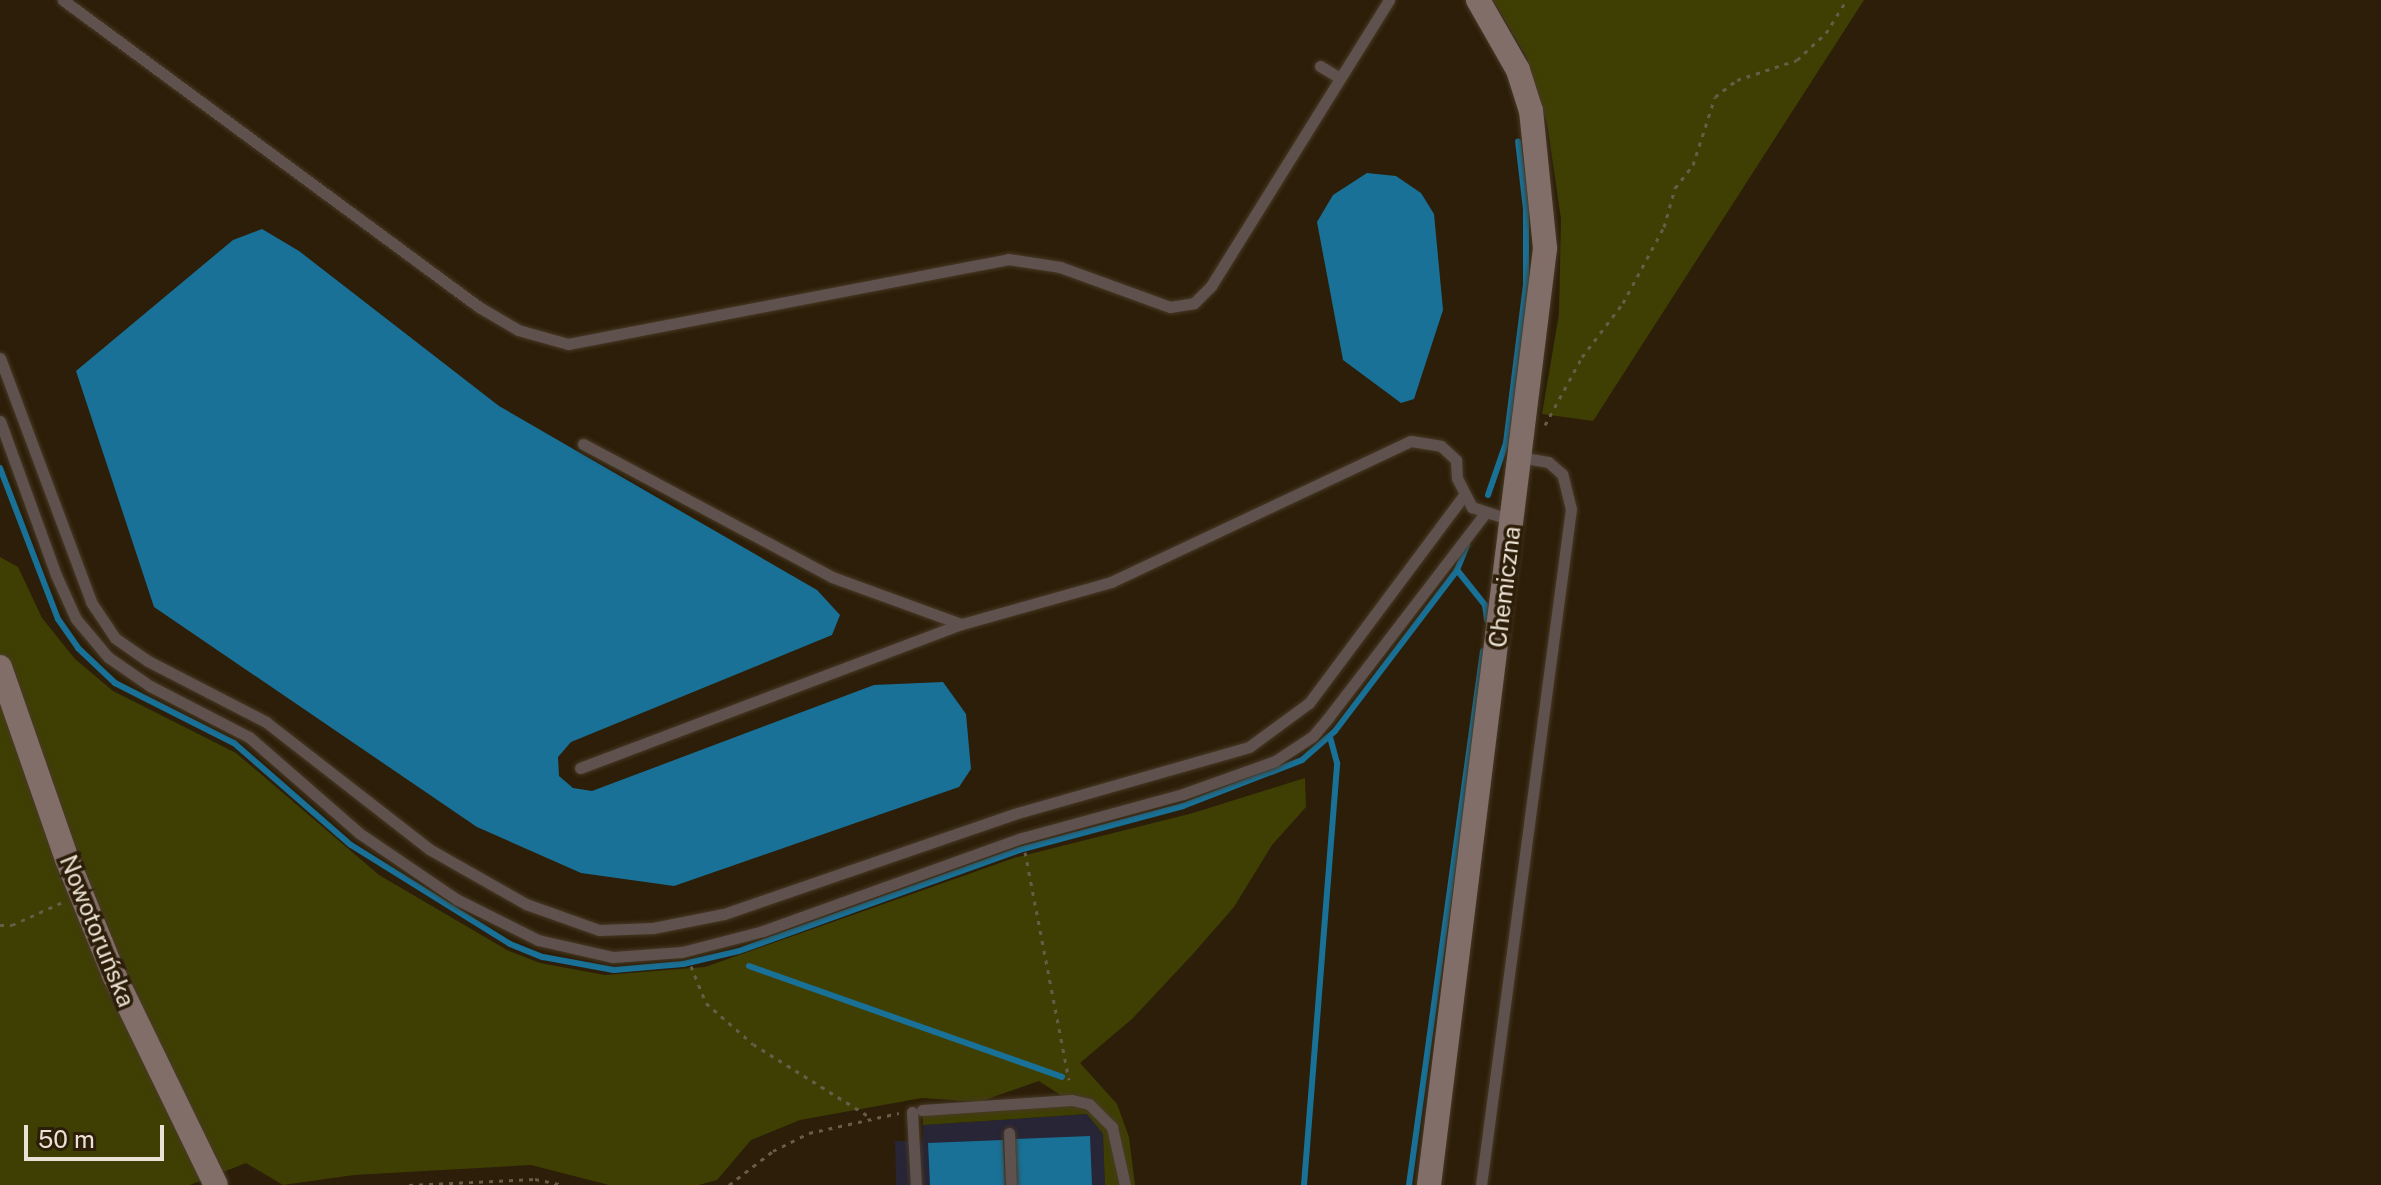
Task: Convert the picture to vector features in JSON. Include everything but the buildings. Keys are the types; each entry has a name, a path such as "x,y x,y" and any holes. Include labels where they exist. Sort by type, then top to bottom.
{"street":[{"name":"Chemiczna","path":"1429,1185 1543,288 1541,175 1518,70 1478,0"},
{"name":"Nowotoruńska","path":"0,667 81,894 140,1034 216,1185"}],"lane":[{"path":"63,0 479,307 518,330 568,344 1008,259 1060,267 1157,304 1183,306 1211,286 1389,0"},
{"path":"1320,66 1340,78"},
{"path":"0,358 91,602 115,638 148,661 266,722 429,849 526,904 599,930 653,928 724,914 1014,814 1249,747 1309,703 1464,495"},
{"path":"0,421 76,619 92,642 126,672 249,737 395,859 509,926 570,949 613,957 689,950 763,931 1022,838 1183,794 1275,761 1328,718 1484,515"},
{"path":"580,768 962,624 1111,582 1411,441 1441,446 1456,460 1464,495 1484,515 1514,521"},
{"path":"583,444 832,577 962,624"},
{"path":"1481,1185 1571,509 1562,474 1548,462 1522,452"},
{"path":"916,1185 917,1111 1072,1100 1089,1104 1112,1127 1125,1185"},
{"path":"1009,1133 1011,1185"}],"path":[{"path":"1522,452 1550,420 1582,357 1623,303 1664,227 1675,188 1693,165 1715,97 1737,80 1797,60 1826,33 1847,0"},
{"path":"1025,851 1069,1080"},
{"path":"0,925 12,925 81,894"},
{"path":"689,950 706,1003 753,1044 870,1117"},
{"path":"729,1185 773,1151 809,1133 870,1117 917,1111"},
{"path":"409,1185 535,1179 563,1185"}],"shaded area":[{"path":"1493,0 1864,0 1593,421 1542,414 1559,314 1561,219 1547,123 1526,56"},
{"path":"0,557 18,567 42,618 75,659 113,691 236,753 379,875 507,950 540,963 605,975 705,967 1014,858 1193,813 1305,778 1306,807 1272,845 1234,907 1192,955 1132,1019 1080,1063 1117,1104 1129,1137 1135,1185 1105,1185 1103,1134 1087,1114 923,1125 923,1114 1062,1096 1039,1081 979,1102 922,1098 800,1120 751,1140 717,1180 699,1185 609,1185 531,1165 354,1175 283,1185 246,1163 190,1185 0,1185"},
{"path":"1087,1114 1103,1134 1105,1185 896,1185 895,1141 923,1141 923,1125"}],"water":[{"path":"1367,173 1396,176 1421,193 1434,214 1443,310 1414,399 1401,403 1343,360 1317,222 1333,195"},
{"path":"262,229 299,251 499,406 817,590 840,615 832,635 571,742 558,757 559,776 573,788 592,791 874,685 943,682 966,714 971,769 959,787 674,886 581,873 477,827 154,607 76,371 233,240"},
{"path":"1090,1136 1092,1185 1017,1185 1015,1139"},
{"path":"1003,1140 1005,1185 930,1185 928,1143"}],"waterway":[{"path":"1488,495 1506,443 1526,285 1526,209 1518,141"},
{"path":"0,468 58,619 78,648 115,683 234,743 351,845 510,944 543,957 614,970 683,964 739,951 1019,850 1183,806 1302,760 1335,731 1457,570 1467,545"},
{"path":"1457,570 1485,605 1487,620"},
{"path":"1409,1185 1483,651"},
{"path":"1304,1185 1337,763 1330,737"},
{"path":"749,966 1062,1077"}]}
